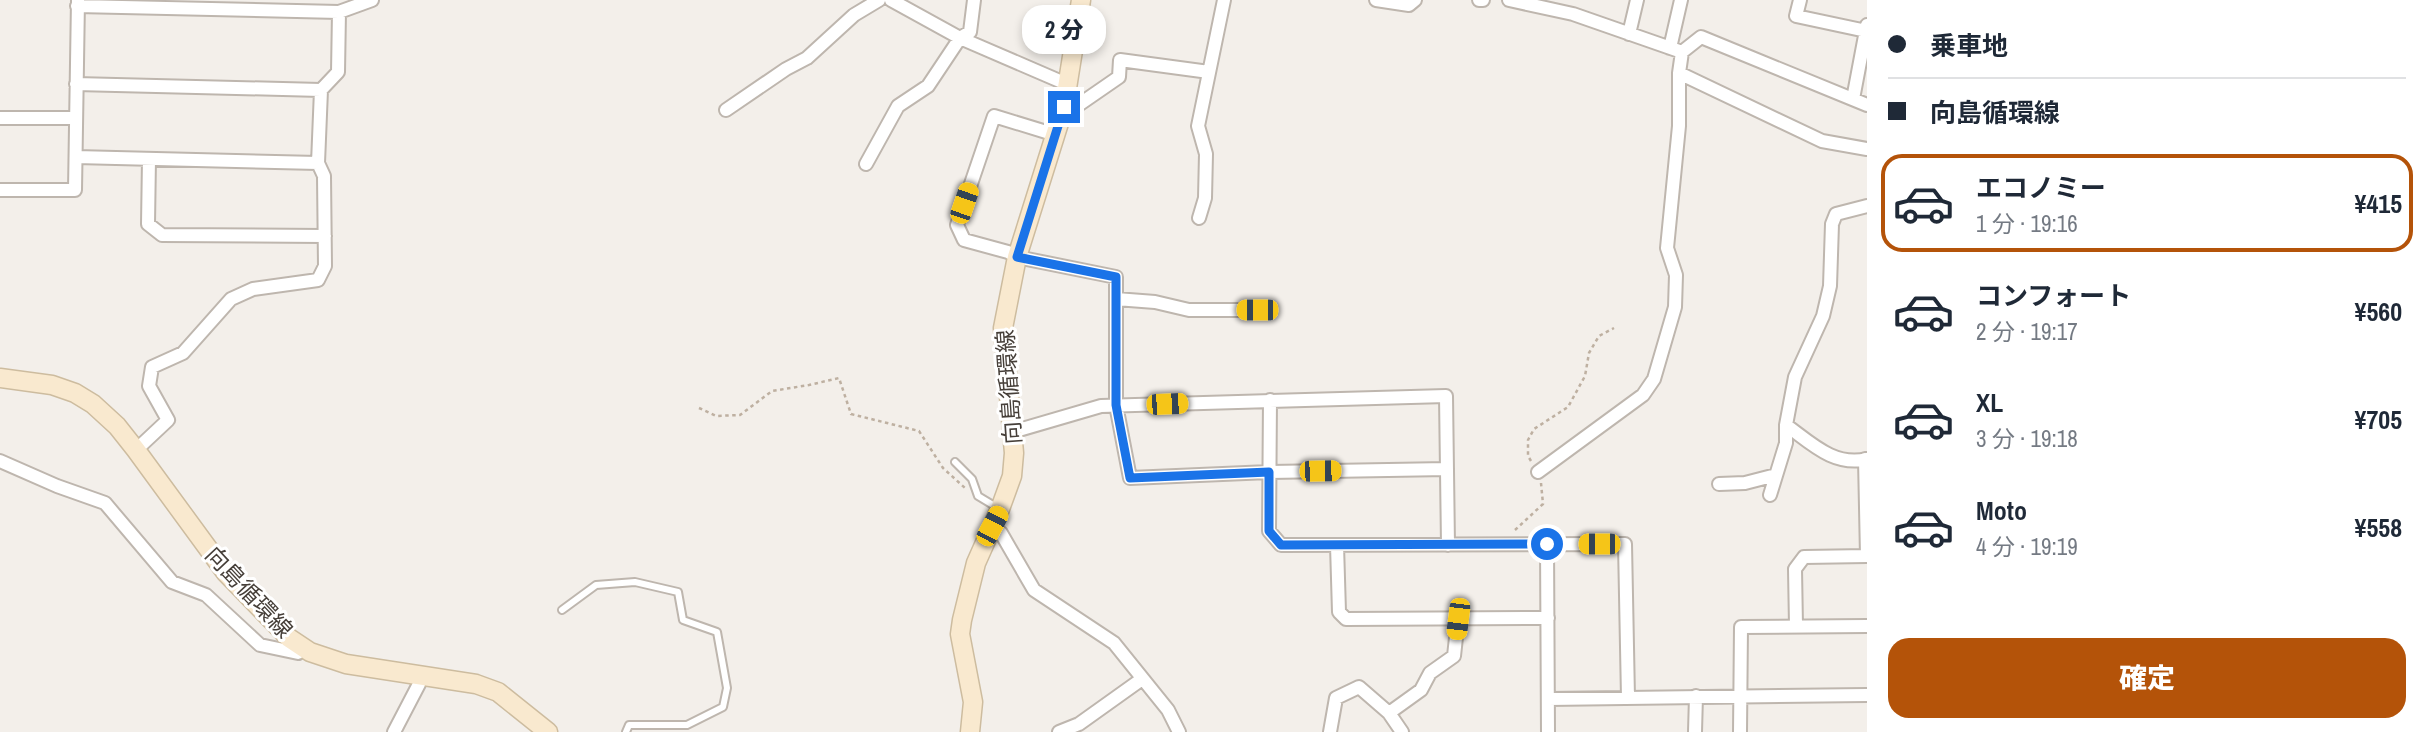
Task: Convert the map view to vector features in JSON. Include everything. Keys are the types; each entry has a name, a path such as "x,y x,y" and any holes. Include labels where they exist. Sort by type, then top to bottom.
{"main road":[{"name":"向島循環線","path":"970,732 972,702 960,634 976,563 1012,475 1014,453 1003,328 1017,257 1064,107 1082,0"},
{"name":"向島循環線","path":"0,378 52,386 75,393 101,411 136,450 226,573 289,638 302,647 346,664 476,684 498,692 548,732"}],"street":[{"path":"726,110 807,58 854,16 880,0"},
{"path":"891,0 960,38 1069,85"},
{"path":"866,164 898,106 928,86 960,38 970,33 974,0"},
{"path":"1199,218 1205,198 1206,154 1198,126 1224,0"},
{"path":"1376,0 1409,5 1415,0"},
{"path":"1509,0 1573,14 1676,50 1701,37 1867,105"},
{"path":"1629,34 1637,0"},
{"path":"1538,472 1643,395 1654,379 1675,307 1676,275 1667,248 1679,126 1676,50 1681,0"},
{"path":"1800,0 1796,16 1866,28 1853,99"},
{"path":"0,190 75,190 77,3 339,12 373,1"},
{"path":"136,450 168,420 149,386 152,367 183,353 231,299 253,289 318,279 325,266 324,176 318,163 321,90 338,72 339,12"},
{"path":"1064,107 1077,106 1119,77 1120,61 1209,72"},
{"path":"1679,73 1822,141 1867,149"},
{"path":"76,85 321,90"},
{"path":"1056,135 994,116 957,225 964,240 1017,257 1116,277 1116,405 1130,478 1447,469"},
{"path":"0,118 76,118"},
{"path":"76,157 318,163"},
{"path":"149,159 148,224 162,235 325,236"},
{"path":"1770,495 1786,443 1786,425 1795,377 1822,316 1830,286 1832,224 1836,214 1867,206"},
{"path":"1116,299 1155,302 1189,310 1257,310"},
{"path":"1012,432 1101,406 1446,396 1448,545"},
{"path":"1270,400 1269,531 1281,545 1625,544 1628,698"},
{"path":"1786,425 1830,457 1857,461 1866,459 1867,556 1804,556 1795,569 1796,626"},
{"path":"0,461 105,503 172,582 206,595 260,645 298,653 302,647"},
{"path":"1719,484 1745,484 1776,475"},
{"path":"992,526 1001,533 1034,590 1114,643 1168,710 1179,732"},
{"path":"1547,544 1548,732"},
{"path":"1337,545 1339,612 1346,620 1548,618"},
{"path":"1390,713 1421,690 1430,673 1454,656 1458,619"},
{"path":"1740,732 1741,627 1867,626"},
{"path":"394,732 420,677"},
{"path":"1059,732 1079,724 1142,679"},
{"path":"1330,732 1336,698 1359,687 1390,713 1402,732"},
{"path":"1548,699 1867,695"},
{"path":"1695,732 1696,696"}],"lane":[{"path":"955,462 972,479 978,496 1000,509"},
{"path":"562,610 596,585 635,582 678,592 683,620 717,632 727,688 723,707 687,724 629,725 626,732"}],"path":[{"path":"1506,544 1508,537 1543,504 1543,489 1538,472 1528,456 1528,440 1534,429 1568,407 1585,376 1589,354 1599,336 1614,328"},
{"path":"699,408 716,416 740,415 772,391 839,378 851,414 919,431 943,468 968,491"}],"route":[{"path":"1064,107 1017,257 1116,277 1116,405 1130,478 1269,472 1269,531 1281,545 1547,544"}]}
